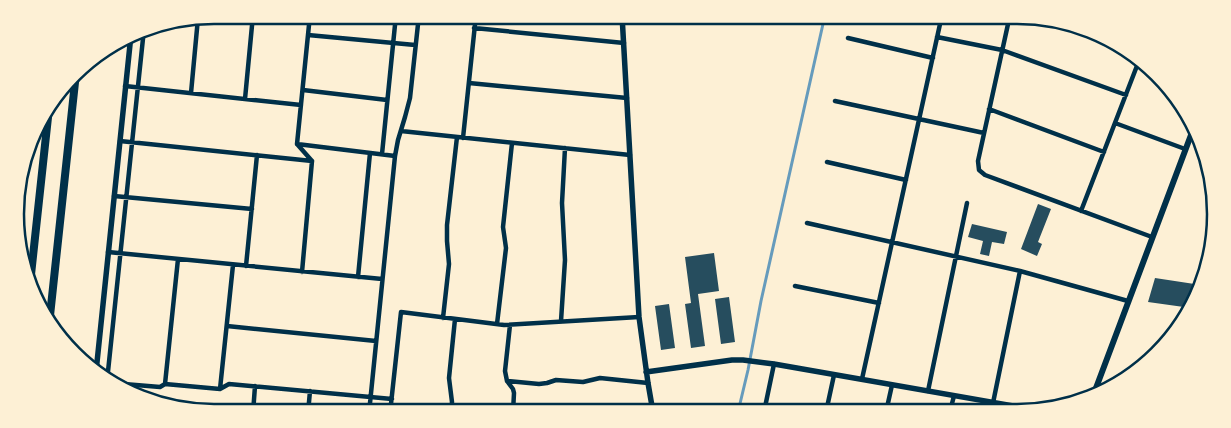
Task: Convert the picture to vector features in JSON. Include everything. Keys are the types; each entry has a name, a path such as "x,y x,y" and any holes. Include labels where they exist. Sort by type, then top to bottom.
{"highway":[{"path":"50,311 75,84"},
{"path":"31,267 47,122"},
{"path":"31,266 32,261"}],"main road":[{"path":"1095,388 1191,136"}],"street":[{"path":"190,93 197,24"},
{"path":"245,99 252,24"},
{"path":"302,272 312,161 297,144 309,24"},
{"path":"382,154 395,24"},
{"path":"369,404 395,156 410,98 417,24"},
{"path":"463,138 475,24"},
{"path":"623,24 639,317 652,404"},
{"path":"862,380 940,24"},
{"path":"1008,24 978,161 979,170 985,175 1152,237"},
{"path":"474,28 624,43"},
{"path":"308,35 415,45"},
{"path":"108,372 143,37"},
{"path":"938,37 1002,50 1126,95"},
{"path":"848,38 933,58"},
{"path":"97,364 130,43"},
{"path":"1081,211 1137,66"},
{"path":"468,83 626,98"},
{"path":"125,86 301,105"},
{"path":"302,90 388,100"},
{"path":"835,101 984,133"},
{"path":"989,109 1104,152"},
{"path":"1115,123 1185,149"},
{"path":"401,131 630,155"},
{"path":"443,318 449,264 447,225 456,137"},
{"path":"120,142 312,161"},
{"path":"497,324 506,248 503,227 512,142"},
{"path":"297,144 395,156"},
{"path":"561,322 565,260 562,203 565,148"},
{"path":"358,277 370,153"},
{"path":"246,266 257,155"},
{"path":"827,162 906,180"},
{"path":"114,196 252,209"},
{"path":"928,391 968,203"},
{"path":"807,223 1020,271 1128,301"},
{"path":"108,252 382,279"},
{"path":"165,384 178,259"},
{"path":"220,389 233,265"},
{"path":"993,403 1020,271"},
{"path":"795,286 879,303"},
{"path":"391,404 401,312 510,325 639,317"},
{"path":"452,404 449,378 455,319"},
{"path":"510,325 505,371 507,381 513,389 513,404"},
{"path":"226,326 376,342"},
{"path":"646,372 726,360 743,360 834,374 999,404"},
{"path":"766,404 774,364"},
{"path":"828,404 834,374"},
{"path":"507,381 540,384 560,380 583,382 600,378 648,383"},
{"path":"129,384 160,387 165,384 220,389 229,384 392,399"},
{"path":"888,404 892,385"},
{"path":"254,404 255,386"},
{"path":"309,404 310,391"},
{"path":"952,404 954,396"}],"building":[{"path":"1038,204 1051,209 1038,242 1042,244 1037,256 1021,249"},
{"path":"972,224 1007,232 1004,244 992,242 989,256 980,254 983,241 968,237"},
{"path":"714,253 719,291 698,294 705,346 691,348 685,304 691,303 685,257"},
{"path":"1155,278 1194,284 1183,307 1148,302"},
{"path":"729,297 735,342 721,344 715,299"},
{"path":"669,304 675,348 661,350 655,306"}],"waterway":[{"path":"740,404 823,24"}]}
